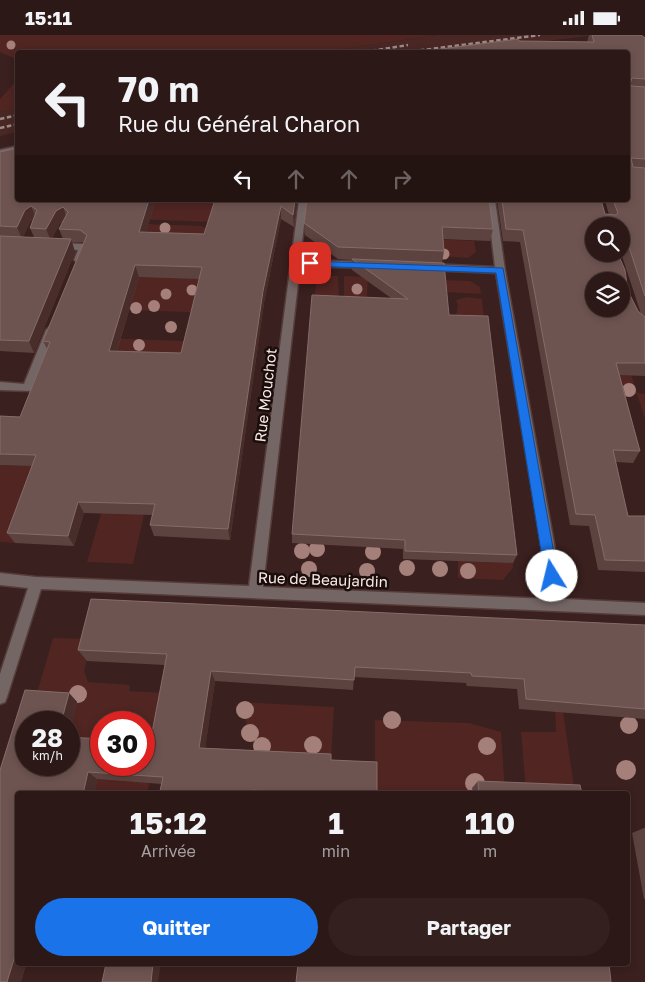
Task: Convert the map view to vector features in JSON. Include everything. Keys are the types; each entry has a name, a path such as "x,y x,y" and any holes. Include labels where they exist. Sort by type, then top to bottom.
{"street":[{"path":"0,152 15,149"},
{"name":"Rue Mouchot","path":"255,593 303,202"},
{"path":"491,202 500,270 558,605"},
{"path":"53,243 84,247 74,273"},
{"path":"296,263 382,266"},
{"path":"422,267 500,270"},
{"path":"0,386 28,388 56,318"},
{"name":"Rue de Beaujardin","path":"0,579 36,583 645,609"},
{"path":"0,697 36,583"}],"shaded area":[{"path":"0,35 437,35 336,50 15,50 15,61 14,58 0,52"},
{"path":"437,35 598,35 470,50 336,50"},
{"path":"15,82 15,109 0,112 0,99"},
{"path":"15,109 15,132 0,136 0,112"},
{"path":"137,202 229,202 240,223 131,219"},
{"path":"148,224 202,226 209,231 222,232 142,245"},
{"path":"438,239 474,241 476,252 468,258 439,256"},
{"path":"113,269 208,280 213,313 99,309"},
{"path":"326,276 338,276 339,294 336,301 314,305 316,282"},
{"path":"344,276 368,277 367,297 360,296 359,307 344,301"},
{"path":"443,280 470,281 480,287 481,294 444,292"},
{"path":"466,297 482,299 485,327 456,316 458,306 456,300"},
{"path":"101,338 211,342 209,353 82,357"},
{"path":"606,371 630,371 637,393 645,394 645,419 637,394 605,393"},
{"path":"117,458 145,510 133,564 87,562"},
{"path":"0,465 42,466 15,543 0,542"},
{"path":"458,561 513,563 513,568 503,580 458,578"},
{"path":"53,638 92,639 84,671 88,682 130,685 129,691 167,693 155,754 155,711 90,711 90,776 151,776 148,791 88,791 80,772 80,711 75,711 77,702 35,700"},
{"path":"239,702 334,707 331,762 259,758"},
{"path":"555,704 562,704 575,791 526,791 521,732 556,732"},
{"path":"375,720 469,723 501,732 505,790 375,791"}],"building":[{"path":"592,35 641,35 645,38 645,79 632,78 630,84 630,50 433,50 518,39 519,41 594,42"},
{"path":"630,84 632,86 645,87 645,159 631,158 633,167 645,168 645,296 630,250 630,217 585,217 585,262 622,262 625,272 585,272 585,317 630,317 630,295 638,311 645,317 645,363 616,363 640,451 613,450 628,516 645,516 645,561 605,560 595,515 576,514 523,230 506,229 502,202 602,202 605,214 616,215 618,213 614,202 630,202"},
{"path":"15,149 15,202 148,202 139,232 204,234 214,202 295,202 293,215 281,206 263,291 228,529 150,525 155,504 78,502 68,536 7,533 36,455 0,454 0,416 20,417 50,342 43,341 87,235 80,230 59,229 68,212 63,207 56,211 46,229 30,228 37,210 31,206 25,210 17,227 0,226 0,152","holes":["135,265 202,267 181,353 109,351"]},
{"path":"307,202 489,202 493,229 442,227 444,251 338,247 304,223"},
{"path":"0,236 71,239 29,341 0,340"},
{"path":"352,259 444,263 449,315 488,316 517,555 405,551 405,540 292,534 312,295 408,299"},
{"path":"91,599 645,625 645,709 526,699 524,679 472,676 471,673 355,667 354,680 211,671 199,748 331,754 331,760 377,762 377,791 160,791 163,777 148,776 155,776 155,717 167,654 78,650"},
{"path":"25,690 69,693 64,711 18,711"},
{"path":"15,722 15,776 80,776 80,738 90,738 90,772 88,772 84,791 15,791 15,956 7,982 0,982 0,770"},
{"path":"478,781 580,785 581,791 479,791"},
{"path":"106,966 153,966 151,982 102,982"},
{"path":"298,966 609,966 611,982 296,982"}],"railway":[{"path":"422,50 540,35"},
{"path":"377,50 408,45"},
{"path":"0,119 15,116"},
{"path":"0,128 15,125"}],"route":[{"path":"310,263 500,270 552,576"}]}
